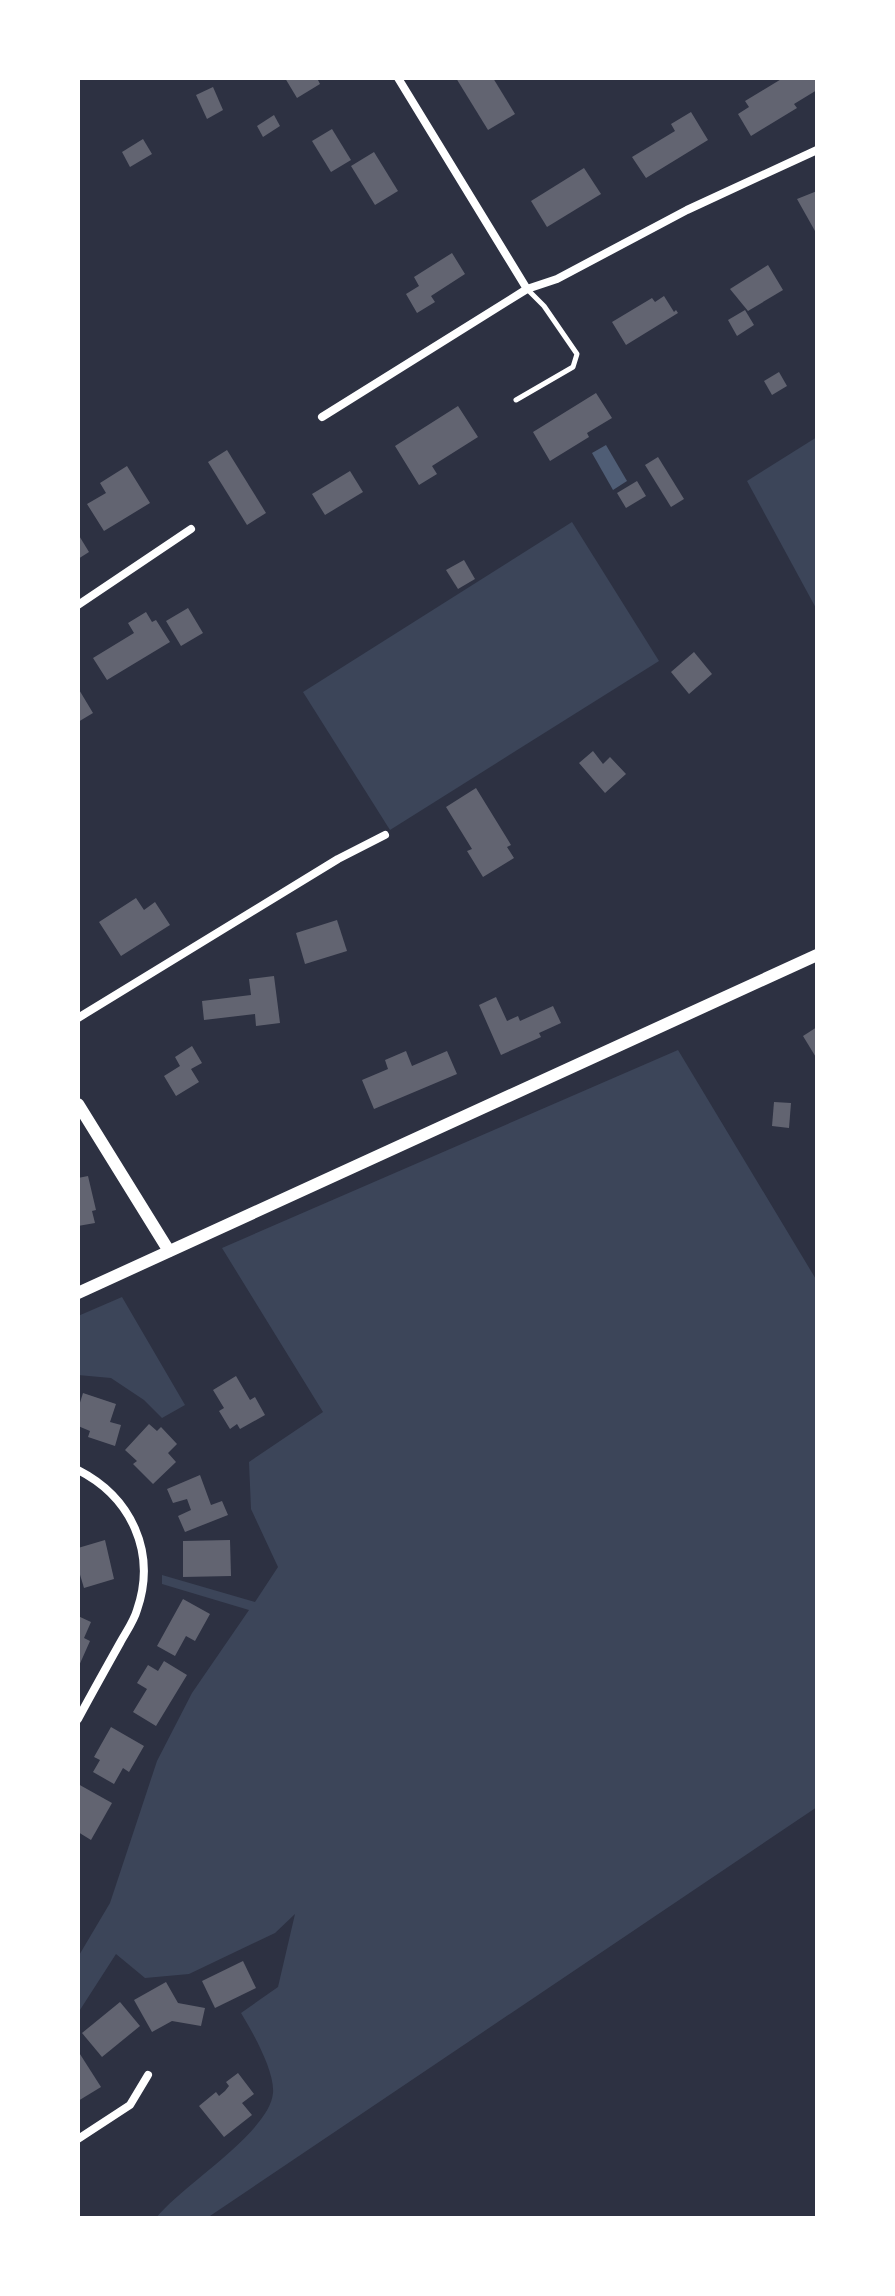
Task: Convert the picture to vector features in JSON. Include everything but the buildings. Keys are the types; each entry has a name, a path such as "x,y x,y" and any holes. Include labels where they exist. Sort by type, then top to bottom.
{"street":[{"path":"398,78 527,289"},
{"path":"322,417 527,289 557,279 687,210 817,150"},
{"path":"78,605 191,529"},
{"path":"78,1018 338,859 385,835"},
{"path":"78,1293 817,955"},
{"path":"78,1104 169,1251"},
{"path":"78,1470 118,1498 132,1520 143,1557 142,1591 137,1611 78,1719"},
{"path":"78,2139 130,2105 148,2075"}],"lane":[{"path":"516,400 573,367 577,354 544,306 527,289"}],"shaded area":[{"path":"817,437 817,610 747,481"},
{"path":"606,445 627,481 613,490 592,453"},
{"path":"572,522 659,661 390,830 303,692"},
{"path":"678,1050 817,1281 817,1807 207,2218 156,2218 241,2141 268,2108 273,2084 262,2052 241,2013 278,1987 295,1914 275,1933 189,1974 145,1978 116,1954 78,2013 78,1957 110,1903 157,1761 192,1693 249,1610 162,1584 162,1575 255,1602 278,1567 251,1509 249,1462 323,1412 222,1248"},
{"path":"122,1297 185,1405 162,1418 144,1400 111,1378 78,1375 78,1316"}]}
